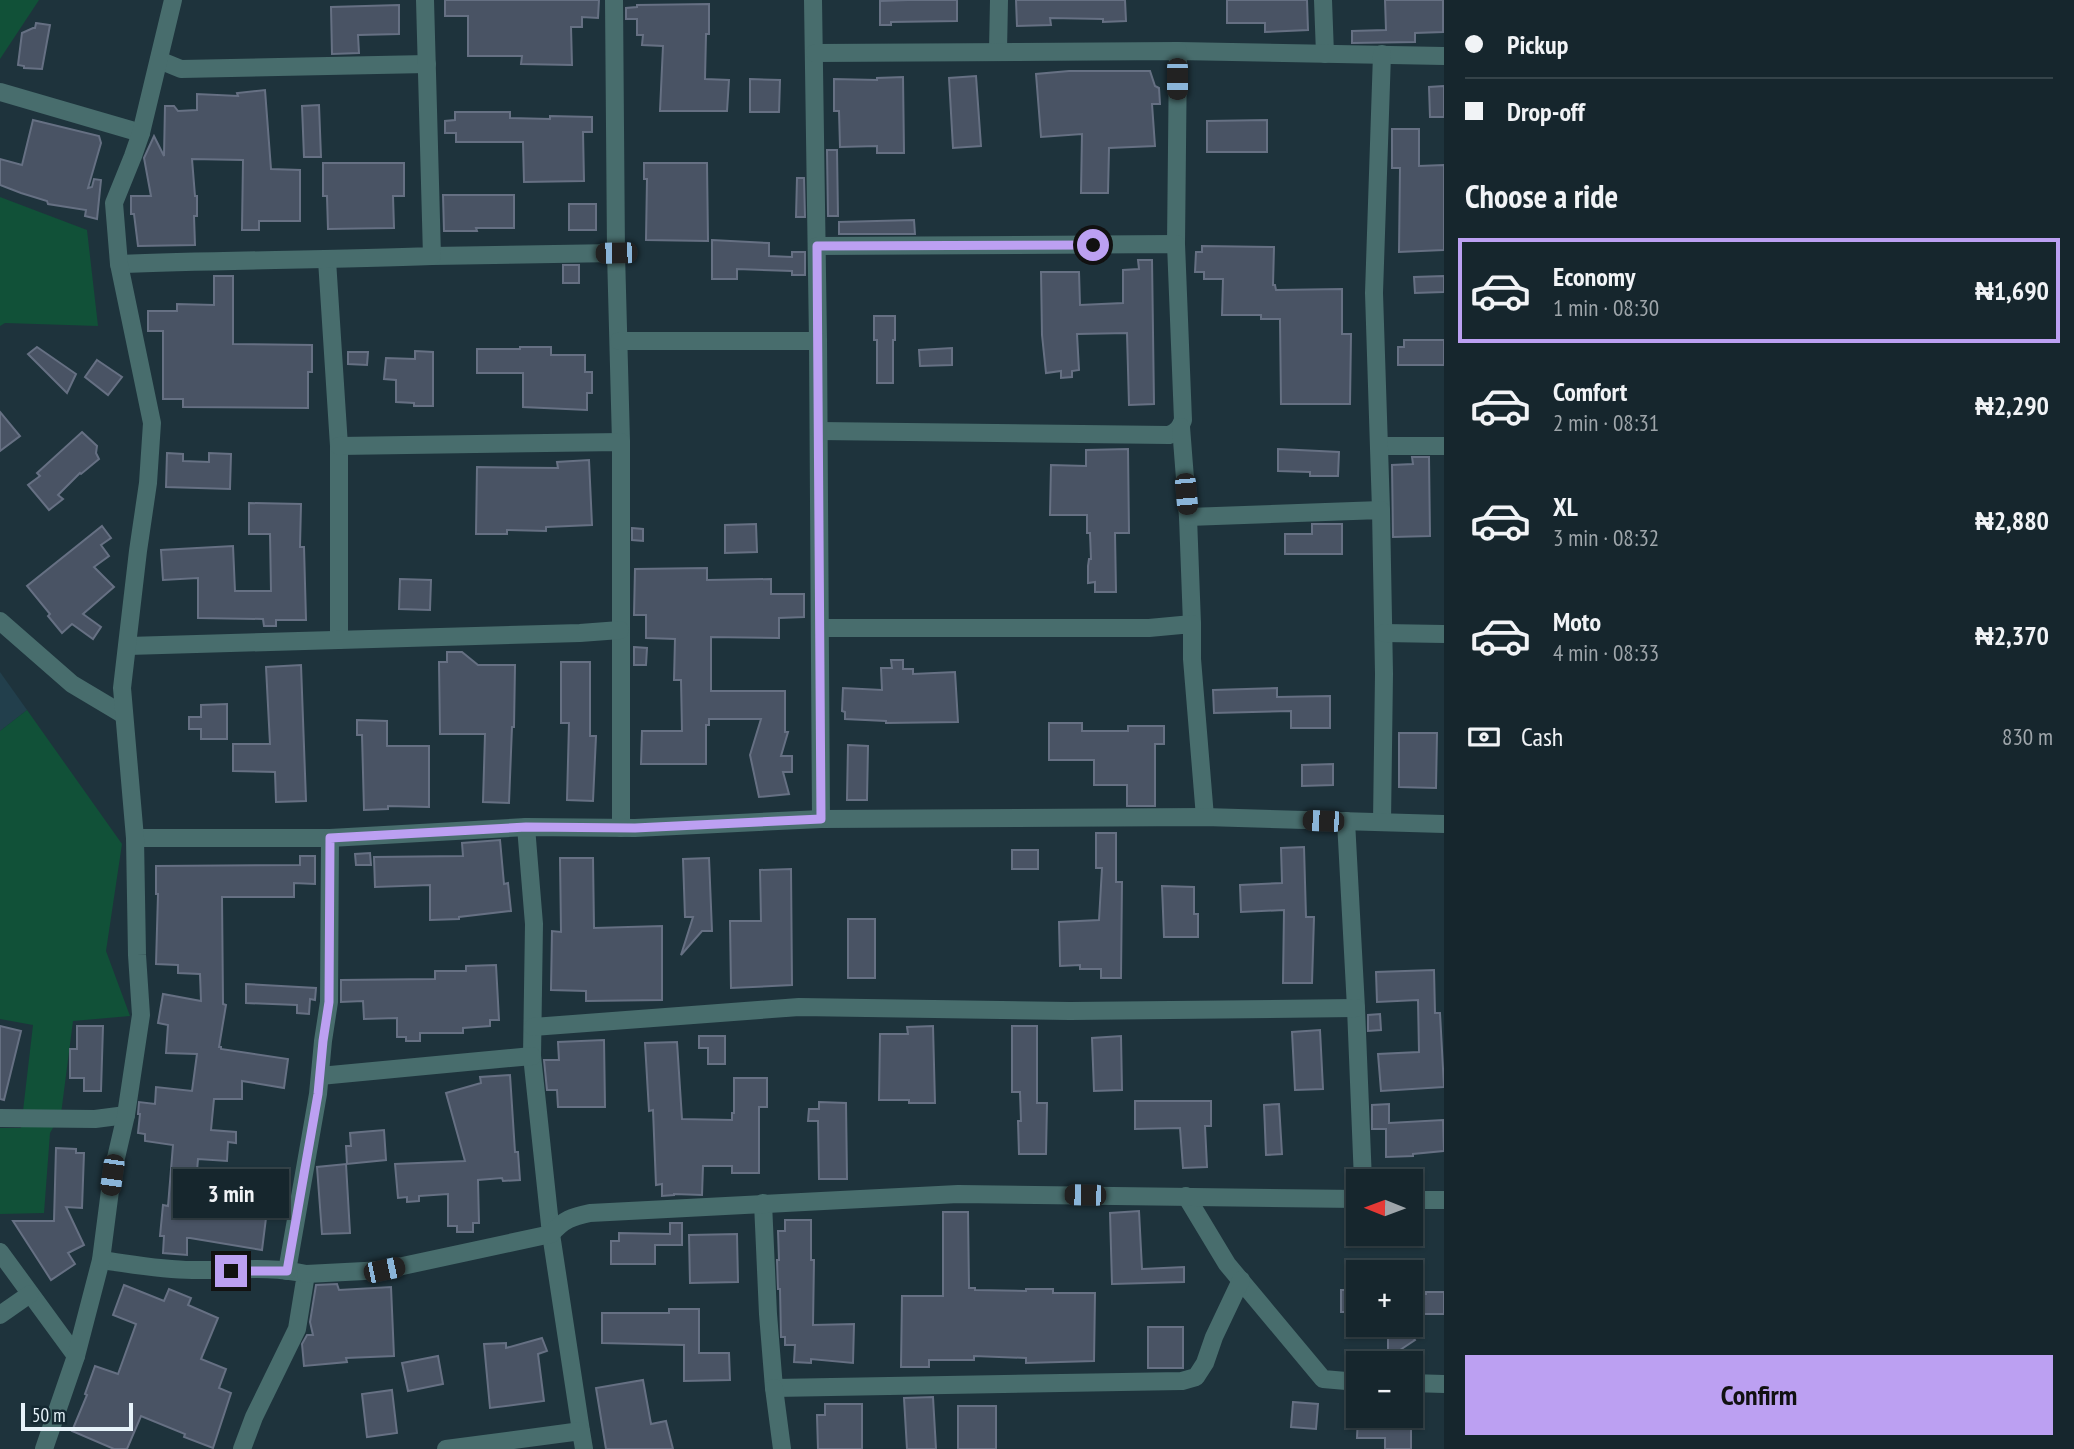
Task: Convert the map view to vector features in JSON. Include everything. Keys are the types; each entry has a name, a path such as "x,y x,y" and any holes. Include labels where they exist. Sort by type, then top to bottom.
{"street":[{"path":"44,1449 76,1356 101,1260 112,1175 126,1115 141,1015 135,838 124,715 123,668 148,483 152,423 119,264 114,202 141,133 173,0"},
{"path":"425,0 432,256"},
{"path":"614,0 621,442 621,828"},
{"path":"813,0 821,819"},
{"path":"999,0 999,51"},
{"path":"1323,0 1325,54"},
{"path":"815,53 1178,51 1444,56"},
{"path":"1178,51 1176,244 1183,420 1181,427 1188,517 1192,659 1205,817"},
{"path":"1382,54 1374,293 1384,633 1382,822"},
{"path":"159,60 181,69 427,64"},
{"path":"0,92 141,133"},
{"path":"817,246 1176,244"},
{"path":"119,264 204,260 616,253"},
{"path":"327,260 339,446 338,640"},
{"path":"619,341 818,341"},
{"path":"819,430 1169,435 1181,427"},
{"path":"339,446 621,442"},
{"path":"1379,446 1444,446"},
{"path":"1188,517 1381,510"},
{"path":"0,621 72,684 124,715"},
{"path":"820,628 1149,628 1192,624"},
{"path":"128,646 620,630"},
{"path":"1384,633 1444,634"},
{"path":"135,838 330,838 526,827 621,828 821,819 1205,817 1444,824"},
{"path":"1346,821 1363,1169"},
{"path":"526,827 534,925 532,1056 551,1234 584,1449"},
{"path":"287,1271 320,1076 329,1002 330,838"},
{"path":"533,1027 799,1007 1070,1011 1356,1008"},
{"path":"320,1076 532,1056"},
{"path":"0,1118 95,1119 126,1115"},
{"path":"101,1260 188,1270 287,1271 306,1274 384,1270 551,1234 560,1223 590,1213 763,1203 958,1194 1346,1199"},
{"path":"1186,1196 1227,1264 1322,1379 1346,1381"},
{"path":"1423,1200 1444,1200"},
{"path":"763,1203 768,1314 782,1449"},
{"path":"0,1252 76,1356"},
{"path":"242,1449 254,1417 297,1329 306,1274"},
{"path":"774,1388 1182,1381 1196,1377 1201,1370 1241,1280"},
{"path":"0,1315 30,1294"},
{"path":"1423,1383 1444,1384"},
{"path":"446,1449 581,1431"}],"shaded area":[{"path":"0,672 27,710 0,731"}],"green space":[{"path":"0,0 39,0 0,59"},
{"path":"0,197 87,230 98,326 5,323 0,326"},
{"path":"27,710 122,844 106,951 130,1016 73,1021 61,1114 50,1133 44,1213 0,1214 0,1128 21,1128 33,1025 0,1019 0,731"}],"building":[{"path":"445,0 599,0 598,18 582,17 582,27 571,27 572,65 521,64 522,56 468,56 468,16 445,16"},
{"path":"957,0 957,21 891,22 891,25 880,25 880,1"},
{"path":"1016,0 1125,0 1126,21 1050,18 1051,25 1017,26"},
{"path":"1227,0 1307,0 1308,30 1265,32 1265,23 1227,23"},
{"path":"1385,0 1443,0 1443,32 1415,33 1415,42 1352,43 1352,31 1386,30"},
{"path":"709,4 705,79 729,80 727,111 660,111 663,46 642,45 643,35 637,35 637,19 626,19 626,8 637,5"},
{"path":"399,5 399,34 358,35 359,53 332,54 331,7"},
{"path":"36,23 50,25 42,69 24,68 18,65 22,33 35,28"},
{"path":"1069,71 1150,71 1155,86 1159,88 1160,104 1152,104 1155,146 1109,148 1108,193 1081,193 1082,134 1041,137 1036,74"},
{"path":"976,76 981,146 953,148 949,78"},
{"path":"903,77 904,153 877,153 877,146 840,147 839,111 834,111 834,79 877,80"},
{"path":"750,79 780,80 779,112 750,112"},
{"path":"1444,86 1444,117 1430,117 1429,87"},
{"path":"265,90 271,169 300,170 300,221 259,221 259,230 242,230 243,160 192,159 197,196 197,216 194,216 195,245 138,246 134,214 131,214 131,196 151,196 144,158 154,136 164,156 165,106 174,106 178,111 197,110 197,94 238,96 237,93"},
{"path":"319,105 321,157 304,157 302,106"},
{"path":"455,112 510,112 510,118 592,117 592,132 583,132 584,181 524,182 523,142 456,142 456,133 445,133 445,121 455,120"},
{"path":"33,120 99,136 101,143 88,188 92,187 94,179 101,180 97,219 85,216 86,210 48,204 47,201 0,185 0,159 22,165"},
{"path":"1267,120 1267,152 1207,152 1207,121"},
{"path":"1392,129 1419,129 1419,166 1444,165 1444,250 1399,252 1400,168 1392,168"},
{"path":"827,150 837,150 838,216 828,216"},
{"path":"323,163 404,163 404,196 393,196 394,228 328,229 327,196 323,196"},
{"path":"644,163 707,163 708,241 646,240 647,179 644,179"},
{"path":"797,178 804,178 805,217 796,217"},
{"path":"443,195 514,195 514,228 444,231"},
{"path":"569,204 596,204 596,230 569,230"},
{"path":"914,220 915,234 839,234 839,222"},
{"path":"712,240 769,243 769,256 792,257 792,252 805,252 805,275 792,275 792,271 737,269 737,279 712,279"},
{"path":"1202,246 1274,247 1273,285 1276,290 1342,289 1342,334 1351,334 1350,404 1281,404 1280,319 1261,319 1261,315 1222,315 1223,279 1204,279 1204,272 1195,272 1196,252 1202,252"},
{"path":"1138,260 1152,260 1154,404 1129,405 1127,333 1077,334 1079,370 1072,371 1072,377 1061,378 1061,371 1046,373 1042,335 1041,272 1079,272 1080,305 1123,303 1123,270 1139,269"},
{"path":"563,265 579,265 579,283 563,283"},
{"path":"214,276 233,276 233,344 312,345 312,372 308,372 308,408 183,407 183,399 163,399 163,331 148,331 148,311 177,311 177,304 214,305"},
{"path":"1444,276 1444,292 1415,293 1414,277"},
{"path":"874,316 895,316 893,383 877,383"},
{"path":"1404,340 1444,340 1444,365 1398,365 1398,347 1404,347"},
{"path":"37,347 76,374 67,393 28,354"},
{"path":"551,347 551,355 585,355 585,372 592,372 592,393 587,393 587,410 523,407 523,373 477,373 477,349"},
{"path":"952,348 952,365 920,366 919,350"},
{"path":"415,351 433,352 433,406 396,402 396,380 384,379 386,358 415,359"},
{"path":"348,352 368,352 367,365 348,364"},
{"path":"97,360 122,377 108,395 85,377"},
{"path":"0,412 20,436 0,451"},
{"path":"82,432 97,446 99,459 58,495 63,499 49,510 28,485 40,476 37,473"},
{"path":"1128,449 1129,533 1115,533 1116,592 1095,592 1095,582 1088,583 1088,566 1091,559 1087,515 1050,515 1051,465 1086,466 1086,450"},
{"path":"1278,449 1339,452 1338,476 1310,476 1310,472 1278,471"},
{"path":"167,453 183,454 183,461 209,462 209,453 231,454 230,489 166,487"},
{"path":"1412,457 1429,457 1430,536 1393,537 1392,465 1413,464"},
{"path":"589,460 592,525 546,527 546,531 507,530 507,534 476,534 477,467 558,468 557,462"},
{"path":"249,503 301,504 300,547 304,547 306,620 276,620 276,626 264,626 263,619 198,618 198,578 163,580 161,550 233,546 235,591 271,591 270,534 249,534"},
{"path":"756,524 757,552 725,553 725,525"},
{"path":"1312,524 1342,524 1342,554 1285,554 1285,534 1312,534"},
{"path":"102,526 111,538 101,545 109,556 94,567 114,587 83,614 101,627 93,639 72,624 62,633 27,586"},
{"path":"632,528 643,529 643,541 632,540"},
{"path":"707,568 707,580 771,579 771,594 804,594 804,617 779,618 779,638 711,637 711,691 785,691 785,732 788,732 781,756 792,756 792,772 783,772 789,794 759,797 750,755 761,719 709,719 709,725 706,725 706,764 641,764 642,731 682,731 681,680 674,680 675,639 646,638 646,615 634,615 635,569"},
{"path":"400,579 431,580 430,610 399,609"},
{"path":"634,647 647,648 646,665 634,665"},
{"path":"447,652 462,652 478,665 515,665 509,803 483,802 485,734 440,734 439,662 447,662"},
{"path":"891,660 903,660 903,669 913,669 913,674 955,672 958,722 886,723 845,719 845,712 842,711 843,688 882,690 881,668 892,668"},
{"path":"561,662 590,662 590,736 596,736 593,801 567,800 569,723 561,723"},
{"path":"301,665 306,801 276,802 275,772 233,771 233,744 270,744 266,667"},
{"path":"1277,688 1277,697 1330,696 1330,728 1291,728 1291,711 1214,713 1213,690"},
{"path":"227,704 227,739 201,739 201,729 189,729 189,717 201,717 201,705"},
{"path":"357,720 387,721 387,746 429,746 429,807 388,806 388,809 364,810 362,735 357,735"},
{"path":"1049,723 1082,723 1082,731 1128,731 1128,726 1164,726 1164,744 1155,744 1155,806 1127,806 1127,785 1094,785 1094,760 1049,760"},
{"path":"1399,733 1437,733 1436,788 1399,787"},
{"path":"848,745 868,746 867,800 847,800"},
{"path":"1333,764 1333,785 1302,786 1302,765"},
{"path":"1096,833 1116,833 1116,882 1122,882 1121,978 1101,978 1101,969 1080,969 1080,965 1060,966 1059,922 1099,920 1102,868 1096,868"},
{"path":"500,840 504,884 508,883 511,911 459,919 430,920 430,885 375,887 374,857 463,856 462,843"},
{"path":"1304,847 1306,917 1314,917 1312,983 1283,983 1284,910 1241,912 1240,885 1282,883 1281,848"},
{"path":"1012,850 1038,850 1038,869 1012,869"},
{"path":"370,853 371,865 356,865 355,854"},
{"path":"300,856 315,856 315,884 294,883 294,897 222,897 223,1004 226,1005 219,1047 288,1059 284,1088 242,1081 242,1099 214,1099 211,1130 236,1132 236,1143 228,1142 227,1161 198,1159 194,1207 266,1218 262,1250 187,1238 187,1255 163,1253 164,1236 160,1236 163,1205 168,1206 173,1145 145,1141 145,1134 138,1133 139,1102 155,1104 156,1087 192,1091 197,1054 166,1053 168,1025 158,1023 163,994 201,1001 200,974 178,973 178,965 156,964 156,866 300,865"},
{"path":"560,858 593,858 594,928 662,926 662,1000 586,1001 586,991 551,990 552,931 561,932"},
{"path":"709,858 712,931 702,931 681,955 693,917 685,917 683,859"},
{"path":"791,869 792,985 731,988 730,921 761,921 760,870"},
{"path":"1162,886 1194,887 1194,914 1198,914 1198,937 1164,937"},
{"path":"848,919 875,919 875,978 848,978"},
{"path":"496,965 499,1020 490,1020 490,1026 463,1028 463,1033 420,1033 420,1041 406,1041 406,1037 397,1037 397,1018 364,1019 363,1001 341,1002 341,980 435,979 435,971 466,971 466,966"},
{"path":"1434,970 1435,1013 1440,1013 1444,1087 1381,1091 1378,1054 1419,1052 1418,1000 1377,1002 1376,972"},
{"path":"246,984 316,988 315,1000 310,999 309,1014 297,1013 297,1005 246,1003"},
{"path":"1380,1014 1381,1030 1368,1031 1368,1015"},
{"path":"0,1026 21,1031 4,1100 0,1099"},
{"path":"77,1026 103,1026 101,1091 84,1091 84,1078 70,1078 70,1049 77,1049"},
{"path":"933,1026 935,1103 879,1100 880,1034 908,1034 907,1027"},
{"path":"1012,1026 1037,1026 1037,1103 1047,1103 1046,1154 1019,1154 1020,1092 1012,1092"},
{"path":"1320,1030 1323,1089 1295,1090 1292,1032"},
{"path":"699,1036 725,1036 725,1064 708,1064 708,1048 699,1048"},
{"path":"1121,1036 1122,1090 1094,1091 1092,1038"},
{"path":"604,1040 605,1107 558,1107 557,1090 547,1090 544,1060 559,1060 558,1042"},
{"path":"677,1042 682,1119 732,1120 734,1078 767,1078 767,1107 759,1107 759,1173 732,1173 732,1166 703,1166 702,1195 662,1196 662,1184 656,1185 653,1110 649,1111 645,1043"},
{"path":"510,1075 515,1152 518,1152 520,1180 478,1180 479,1223 473,1223 473,1232 457,1232 457,1226 448,1226 448,1194 419,1196 419,1201 407,1202 407,1197 398,1198 395,1164 465,1161 446,1093 481,1083 480,1077"},
{"path":"1135,1101 1211,1101 1211,1126 1205,1126 1207,1167 1183,1168 1180,1128 1135,1129"},
{"path":"819,1102 846,1103 847,1179 819,1179 818,1121 808,1121 809,1109 819,1109"},
{"path":"1279,1104 1282,1154 1266,1155 1264,1105"},
{"path":"1389,1104 1389,1123 1443,1120 1444,1151 1386,1157 1386,1129 1372,1129 1372,1105"},
{"path":"384,1130 386,1160 347,1164 346,1146 351,1146 350,1133"},
{"path":"56,1148 76,1149 76,1153 84,1153 82,1208 66,1207 84,1245 68,1253 75,1264 51,1280 13,1221 54,1221"},
{"path":"346,1164 350,1233 322,1234 317,1167"},
{"path":"1139,1211 1142,1269 1184,1267 1184,1282 1112,1284 1110,1213"},
{"path":"943,1212 968,1212 969,1288 1026,1291 1053,1289 1053,1293 1095,1293 1094,1361 1026,1363 1026,1358 974,1356 974,1360 929,1360 929,1367 901,1367 902,1296 943,1296"},
{"path":"785,1220 811,1220 811,1260 814,1260 813,1325 854,1324 853,1363 811,1359 811,1363 794,1362 795,1345 785,1345 785,1337 781,1337 777,1260 778,1231 785,1231"},
{"path":"670,1223 682,1223 682,1245 655,1245 655,1264 611,1264 611,1241 619,1241 619,1233 670,1234"},
{"path":"737,1234 738,1282 690,1283 689,1235"},
{"path":"337,1284 339,1290 391,1287 394,1356 346,1358 347,1362 304,1366 302,1344 307,1335 313,1335 310,1322 316,1285"},
{"path":"124,1285 164,1301 169,1289 191,1298 188,1305 218,1318 201,1359 226,1369 219,1388 231,1393 213,1448 141,1416 127,1449 114,1449 72,1431 87,1395 85,1394 95,1366 118,1374 136,1324 113,1315"},
{"path":"1341,1290 1346,1290 1346,1312 1341,1312"},
{"path":"1444,1292 1444,1314 1423,1314 1423,1294"},
{"path":"669,1309 699,1309 699,1353 729,1353 730,1380 684,1381 684,1345 602,1343 602,1313 669,1313"},
{"path":"1148,1327 1183,1327 1183,1368 1148,1368"},
{"path":"1388,1337 1413,1337 1415,1340 1398,1351 1388,1351"},
{"path":"542,1338 547,1351 538,1354 544,1401 490,1408 484,1344 506,1343 506,1348"},
{"path":"438,1356 443,1384 408,1391 402,1363"},
{"path":"643,1380 651,1424 666,1421 673,1449 606,1449 596,1388"},
{"path":"392,1390 397,1433 367,1437 362,1394"},
{"path":"933,1397 936,1449 907,1449 904,1398"},
{"path":"1293,1402 1318,1404 1316,1429 1291,1427"},
{"path":"825,1404 862,1404 862,1449 818,1449 817,1415 825,1415"},
{"path":"958,1406 996,1406 996,1449 958,1449"},
{"path":"1357,1428 1411,1428 1411,1449 1385,1449 1385,1438 1357,1438"}],"route":[{"path":"231,1271 287,1271 318,1094 329,1002 330,838 526,827 635,828 821,819 817,246 1093,245"}]}
